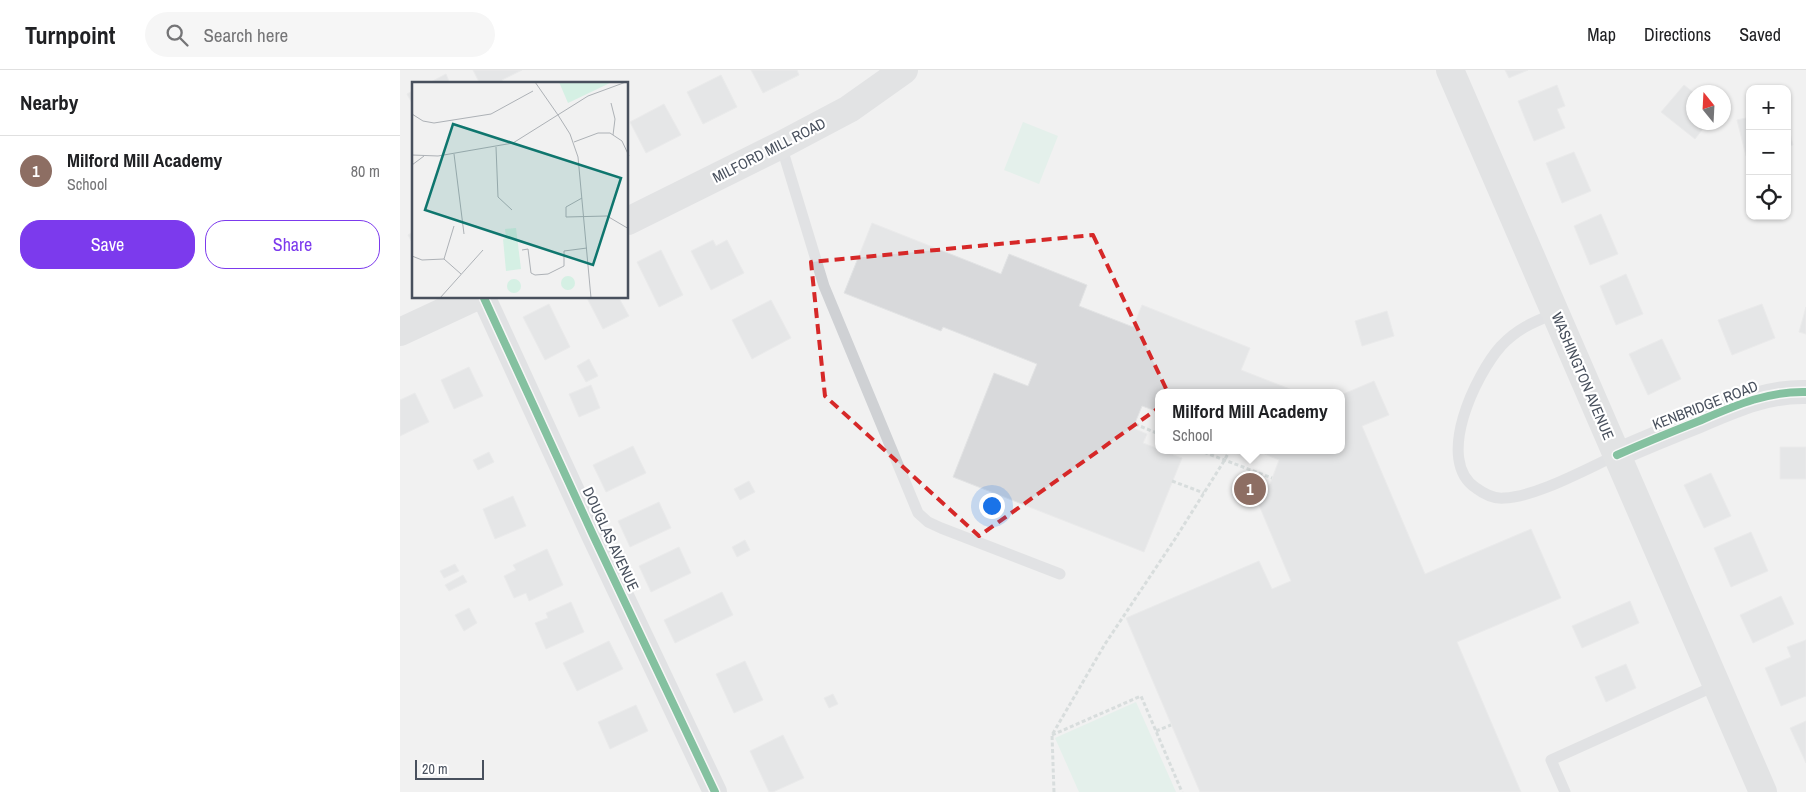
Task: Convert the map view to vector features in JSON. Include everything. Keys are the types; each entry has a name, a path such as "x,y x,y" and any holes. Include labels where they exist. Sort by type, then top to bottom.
{"main road":[{"name":"MILFORD MILL ROAD","path":"629,221 849,109 904,70"},
{"name":"WASHINGTON AVENUE","path":"1450,70 1763,792"},
{"path":"400,332 471,299"}],"street":[{"name":"DOUGLAS AVENUE","path":"484,299 714,792"},
{"name":"KENBRIDGE ROAD","path":"1617,455 1741,403 1767,395 1806,392"}],"lane":[{"path":"781,145 824,286 918,514 928,522 941,528 1060,574"},
{"path":"1556,313 1524,326 1502,345 1482,371 1462,420 1457,447 1460,467 1469,483 1485,494 1502,498 1530,494 1617,455"},
{"path":"1565,792 1550,760 1717,685"}],"path":[{"path":"1135,424 1155,432"},
{"path":"1207,454 1272,478"},
{"path":"1054,792 1052,735 1105,644 1228,454"},
{"path":"1172,481 1204,493"},
{"path":"1052,735 1141,696 1182,792"},
{"path":"1156,731 1171,725"}],"highlighted area":[{"path":"1093,235 1171,399 979,536 825,396 811,262"}],"green space":[{"path":"1023,122 1058,136 1039,184 1004,170"},
{"path":"1136,702 1176,792 1079,792 1055,738"}],"building":[{"path":"473,70 522,70 502,80 503,82 479,82"},
{"path":"751,70 797,70 799,75 763,93"},
{"path":"1505,70 1528,70 1509,78"},
{"path":"446,74 449,82 431,82"},
{"path":"721,75 737,107 703,124 687,92"},
{"path":"1557,85 1565,106 1557,109 1565,128 1534,141 1518,101"},
{"path":"1684,85 1686,87 1686,130 1702,130 1695,139 1661,112"},
{"path":"412,91 412,103 407,94"},
{"path":"664,104 681,135 646,153 630,122"},
{"path":"1746,118 1746,156 1737,120"},
{"path":"1574,152 1591,191 1562,203 1546,163"},
{"path":"1601,214 1618,254 1590,265 1574,226"},
{"path":"872,223 1001,274 1009,254 1087,285 1079,306 1133,327 1142,305 1250,348 1241,370 1290,389 1155,389 1155,411 1142,406 1133,428 1147,434 1143,443 1155,448 1155,454 1170,454 1182,458 1144,552 953,477 994,373 1028,386 1037,364 943,327 941,331 844,293"},
{"path":"412,232 412,242 408,235"},
{"path":"713,240 716,246 727,240 744,273 711,290 691,251"},
{"path":"661,250 683,295 659,307 637,262"},
{"path":"1626,274 1643,314 1616,325 1600,286"},
{"path":"588,299 620,299 629,316 603,329"},
{"path":"771,300 791,338 752,359 732,320"},
{"path":"549,304 570,347 545,360 523,317"},
{"path":"1762,304 1775,338 1732,355 1718,320"},
{"path":"1806,307 1806,334 1799,332"},
{"path":"1387,311 1394,336 1362,346 1355,321"},
{"path":"1662,339 1681,379 1648,395 1629,354"},
{"path":"589,359 598,376 586,382 577,366"},
{"path":"469,367 483,396 454,409 441,380"},
{"path":"1374,381 1389,415 1362,426 1425,574 1531,529 1561,598 1457,642 1521,792 1200,792 1126,618 1259,561 1272,589 1291,581 1253,491 1270,484 1279,460 1265,454 1345,454 1345,393"},
{"path":"591,385 600,408 579,417 569,394"},
{"path":"415,393 429,422 400,436 400,400"},
{"path":"633,446 646,473 606,492 593,465"},
{"path":"1780,447 1806,447 1806,479 1780,479"},
{"path":"489,452 494,462 478,470 473,460"},
{"path":"1711,473 1731,516 1704,528 1684,485"},
{"path":"749,481 755,492 740,500 734,489"},
{"path":"513,496 526,526 495,539 483,509"},
{"path":"659,502 671,528 630,547 618,521"},
{"path":"1751,532 1768,571 1731,587 1714,548"},
{"path":"745,540 750,550 737,557 732,547"},
{"path":"679,547 691,573 651,592 639,566"},
{"path":"547,549 563,585 529,601 526,593 514,598 504,576 516,570 513,565"},
{"path":"455,564 459,571 444,578 440,571"},
{"path":"463,575 467,582 449,591 445,585"},
{"path":"722,592 733,615 675,643 664,620"},
{"path":"1781,596 1794,624 1753,643 1740,615"},
{"path":"1630,601 1639,623 1582,648 1572,626"},
{"path":"571,602 584,632 546,649 535,623 548,618 546,613"},
{"path":"469,608 477,623 464,631 455,615"},
{"path":"1806,640 1806,696 1781,706 1765,668 1791,657 1787,647"},
{"path":"609,641 623,669 577,691 563,663"},
{"path":"745,661 763,700 734,713 716,674"},
{"path":"1626,664 1636,688 1606,702 1595,677"},
{"path":"833,694 838,704 829,708 824,698"},
{"path":"636,705 648,731 610,749 598,722"},
{"path":"1806,721 1806,763 1790,728"},
{"path":"783,735 804,778 769,792 750,751"}],"cycle path":[{"path":"484,299 593,535 715,792"},
{"path":"1617,455 1751,401 1778,394 1806,392"}],"place":[{"name":"Milford Mill Academy","path":"1250,489"}]}
